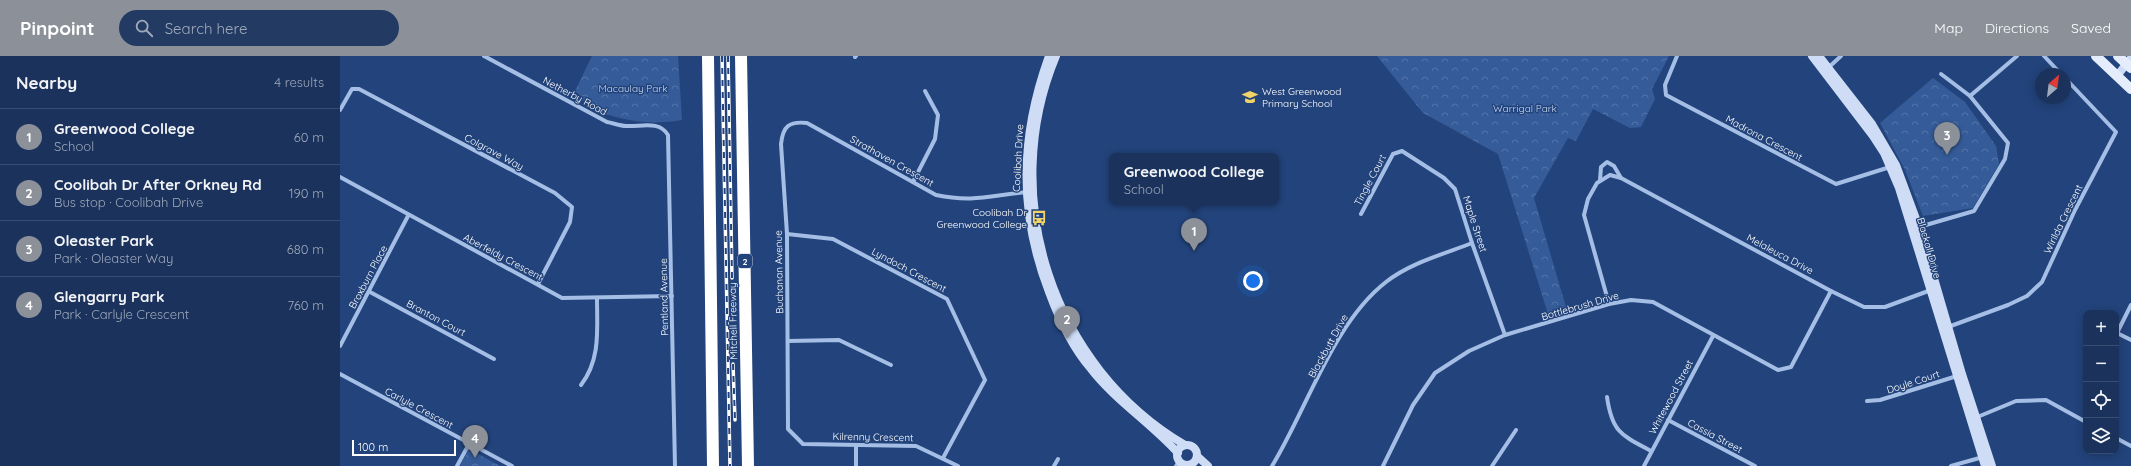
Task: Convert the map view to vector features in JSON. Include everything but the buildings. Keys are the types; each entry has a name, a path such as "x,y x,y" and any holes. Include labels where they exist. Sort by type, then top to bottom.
{"highway":[{"path":"708,56 713,466"},
{"name":"Mitchell Freeway","path":"741,56 748,466"}],"main road":[{"name":"Coolibah Drive","path":"1054,56 1037,116 1029,192 1033,239 1040,267 1052,301 1073,344 1091,370 1178,460"},
{"name":"Blackall Drive","path":"1812,56 1826,69 1872,124 1893,166 1916,228 1973,418 1984,457 1985,466"},
{"name":"Blackall Drive","path":"1819,56 1826,69"},
{"path":"2096,56 2131,89"},
{"path":"2118,56 2130,64 2120,78"},
{"name":"Coolibah Drive","path":"1029,192 1044,259 1057,298 1079,341 1092,360 1118,391 1152,422 1185,445"},
{"path":"1197,456 1191,465 1178,460 1180,449 1185,445 1194,448 1197,456 1208,466"},
{"name":"Blackall Drive","path":"1984,457 1992,466"}],"street":[{"name":"Netherby Road","path":"484,56 607,122 626,126 656,126 664,130"},
{"name":"Madrona Crescent","path":"1677,56 1665,85 1666,95 1836,184 1893,166"},
{"path":"1826,69 1842,56"},
{"path":"1970,96 2017,56"},
{"path":"2044,56 2055,68"},
{"path":"1916,228 1974,211 2005,159 2008,142 1970,96 1940,74"},
{"name":"Wirilda Crescent","path":"1946,328 2008,305 2027,296 2042,282 2075,210 2116,132 2071,84"},
{"name":"Colgrave Way","path":"340,110 352,89 359,89 555,193 572,207 570,222 538,284"},
{"path":"912,182 935,139 938,115 925,91"},
{"name":"Strathaven Crescent","path":"796,121 807,123 936,195 957,199 983,199 1029,192"},
{"name":"Buchanan Avenue","path":"788,429 786,234 781,144 782,133 788,125 796,121"},
{"name":"Pentland Avenue","path":"664,130 669,141 675,466"},
{"name":"Maple Street","path":"1393,154 1402,151 1444,178 1455,189 1472,243 1505,335"},
{"name":"Tingle Court","path":"1361,214 1393,154"},
{"name":"Melaleuca Drive","path":"1609,304 1584,215 1588,199 1600,180 1601,167 1607,162 1614,166 1621,178 1831,291 1864,307 1885,307 1934,289"},
{"path":"1600,180 1610,175 1621,178"},
{"name":"Aberfeldy Crescent","path":"340,177 408,216 562,298 672,296"},
{"name":"Broxburn Place","path":"340,346 370,292 408,216"},
{"name":"Lyndoch Crescent","path":"786,234 833,239 947,299 985,380 943,458"},
{"name":"Blackbutt Drive","path":"1272,466 1347,324 1364,303 1387,281 1416,266 1472,243"},
{"name":"Bottlebrush Drive","path":"1383,466 1413,405 1436,373 1469,351 1505,335 1609,304 1631,300 1653,302 1778,370 1791,367 1831,291"},
{"name":"Branton Court","path":"370,292 494,359"},
{"path":"581,385 590,371 596,356 597,298"},
{"path":"2131,305 2117,333 2131,340"},
{"name":"Whitewood Street","path":"1644,466 1713,336"},
{"path":"788,341 839,340 891,365"},
{"name":"Carlyle Crescent","path":"340,374 512,466"},
{"name":"Doyle Court","path":"1867,401 1880,400 1960,375"},
{"path":"1607,397 1610,417 1622,436 1651,452"},
{"path":"1973,418 2016,401 2046,400 2083,420"},
{"name":"Cassia Street","path":"1668,420 1755,466"},
{"name":"Kilrenny Crescent","path":"788,429 803,444 916,446 958,466"},
{"path":"1492,466 1516,430"},
{"path":"2119,440 2131,446"},
{"path":"457,466 469,444"},
{"path":"856,445 856,466"},
{"path":"1952,466 1984,457"},
{"path":"1054,466 1058,459"}],"green space":[{"name":"Macaulay Park","path":"592,56 678,56 682,120 660,122 636,121 603,113 590,107 575,91"},
{"name":"Warrigal Park","path":"1377,56 1669,56 1652,89 1655,99 1641,127 1630,128 1593,109 1576,141 1568,138 1534,198 1566,307 1548,314 1498,154 1423,113"},
{"path":"1933,78 1965,102 1996,146 1999,164 1973,208 1923,216 1905,170 1880,123"},
{"path":"469,449 500,466 460,466"}],"railway":[{"path":"722,56 730,466"},
{"path":"728,56 732,278"},
{"path":"733,364 735,420"}],"place":[{"name":"West Greenwood Primary School","path":"1250,97"},
{"name":"Oleaster Park","path":"1947,155"},
{"name":"Coolibah Dr Greenwood College","path":"1039,218"},
{"name":"Greenwood College","path":"1194,251"},
{"name":"Coolibah Dr After Orkney Rd","path":"1067,339"},
{"name":"Glengarry Park","path":"475,458"}]}
